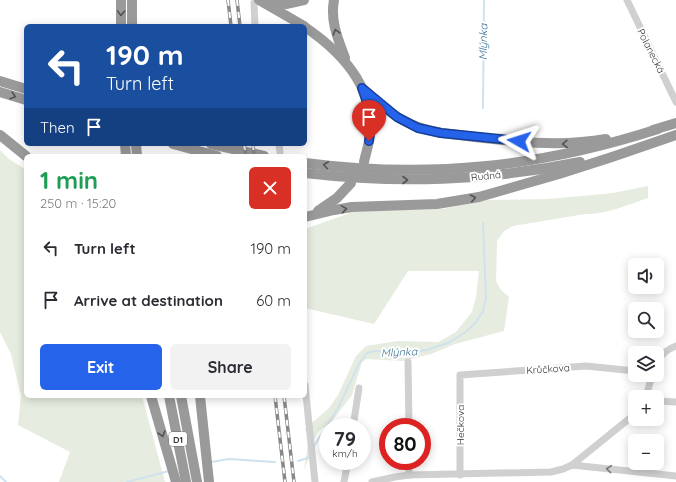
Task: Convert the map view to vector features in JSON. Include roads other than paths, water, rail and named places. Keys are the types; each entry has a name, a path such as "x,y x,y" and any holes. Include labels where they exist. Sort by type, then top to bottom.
{"highway":[{"path":"121,24 122,0"},
{"path":"132,0 132,24"},
{"path":"276,6 304,0"},
{"path":"334,0 334,28 346,62 362,88 369,110 370,131 364,162"},
{"path":"258,1 276,6 301,24"},
{"path":"307,28 329,45 346,62"},
{"path":"0,82 24,88"},
{"path":"362,88 387,110 408,124 441,133 561,144 588,142 658,129 676,123"},
{"path":"0,92 24,99"},
{"name":"Rudná","path":"307,163 371,169 436,170 466,168 520,162 586,150 616,143 658,129"},
{"path":"307,217 352,207 438,204 479,197 559,174 676,134"},
{"path":"0,135 24,154"},
{"name":"Rudná","path":"307,173 347,180 435,180 497,176 588,160 663,139"},
{"path":"180,146 209,154"},
{"path":"220,146 255,154"},
{"path":"307,216 329,204 347,180"},
{"path":"152,398 176,482"},
{"name":"D1","path":"169,398 186,482"},
{"name":"D1","path":"181,398 198,482"},
{"path":"200,398 209,482"}],"street":[{"name":"Polanecká","path":"627,0 676,102"},
{"path":"255,24 258,1"},
{"path":"279,146 280,152"},
{"path":"664,352 669,348 676,346"},
{"path":"408,362 409,418"},
{"name":"Krůčkova","path":"460,375 586,366 628,371"},
{"name":"Hečkova","path":"460,375 460,475"},
{"path":"354,418 358,388"},
{"path":"306,398 315,482"},
{"path":"664,401 676,402"},
{"path":"372,482 410,475 551,472 572,465 628,420"},
{"path":"572,465 676,476"},
{"path":"344,482 346,470"},
{"path":"410,470 410,475"}],"waterway":[{"name":"Mlýnka","path":"483,108 484,0"},
{"name":"Mlýnka","path":"314,446 338,408 359,364 367,353 374,351 408,353 427,350 450,342 467,331 476,322 483,311 486,298 483,223"},
{"name":"Mlýnka","path":"298,461 308,458 310,454"},
{"name":"Mlýnka","path":"211,462 229,459 275,462"},
{"name":"Mlýnka","path":"127,482 169,471"},
{"name":"Mlýnka","path":"0,476 6,482"}],"railway":[{"path":"228,0 231,24"},
{"path":"237,0 240,24"},
{"path":"244,146 246,154"},
{"path":"253,146 254,154"},
{"path":"275,398 285,482"},
{"path":"284,398 294,482"}]}
